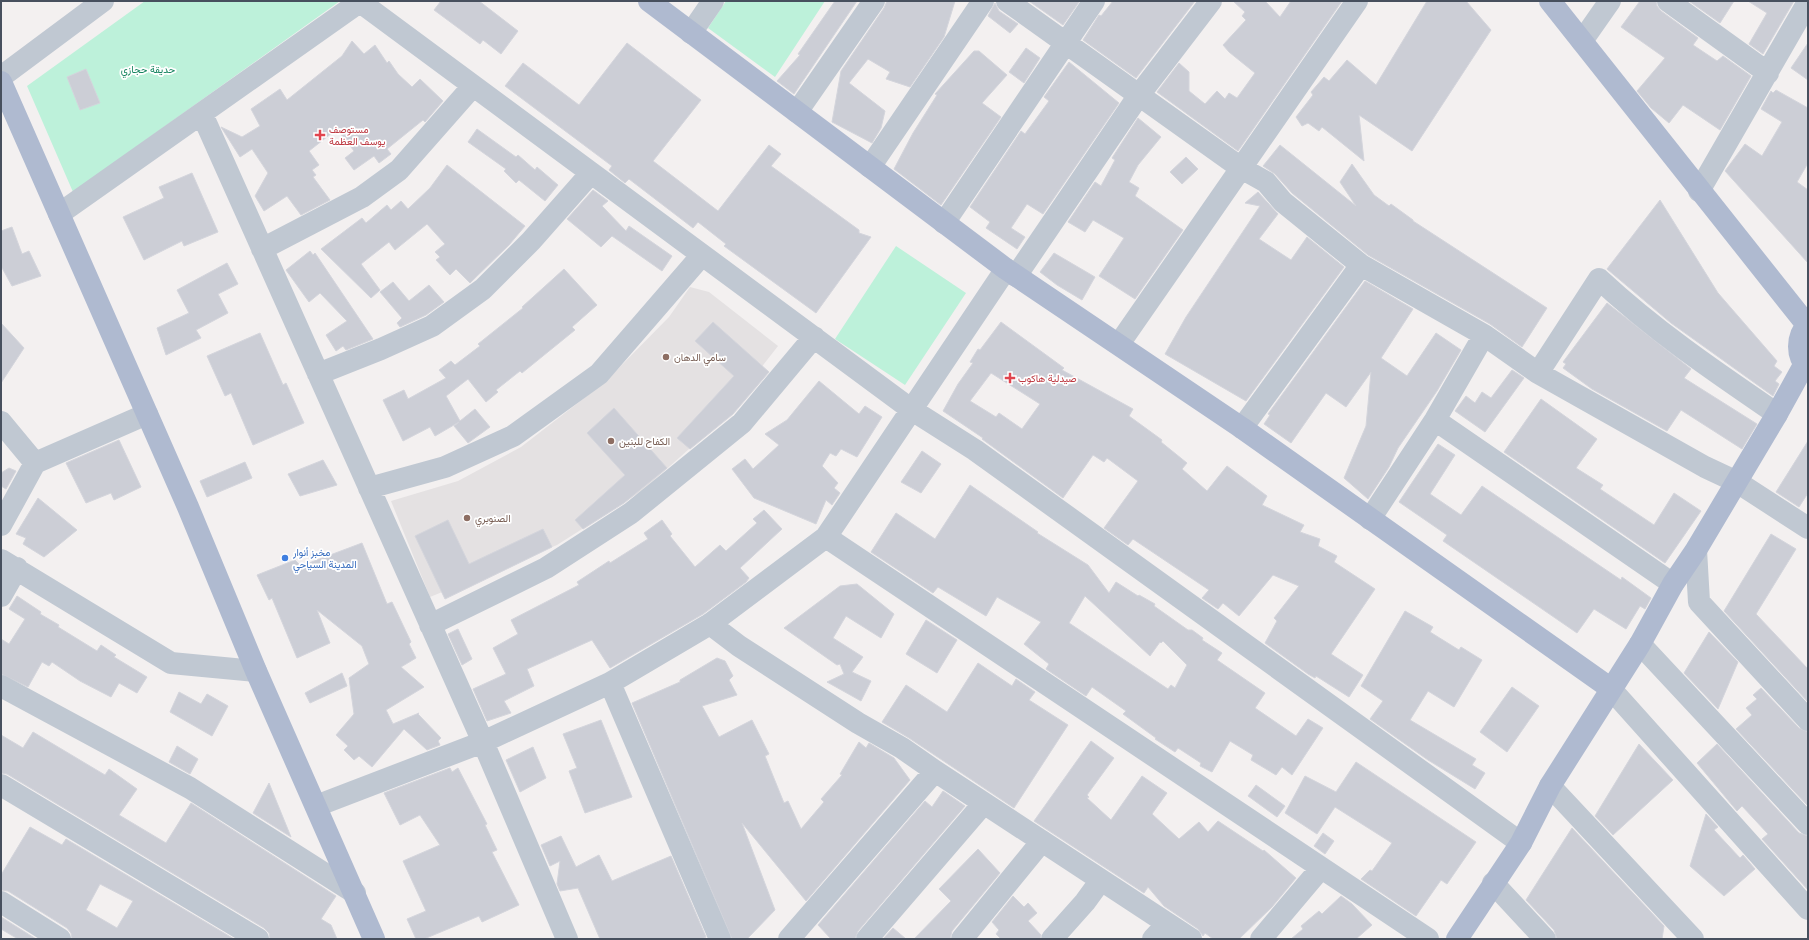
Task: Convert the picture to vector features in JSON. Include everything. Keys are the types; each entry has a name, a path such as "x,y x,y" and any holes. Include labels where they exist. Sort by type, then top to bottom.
{"main road":[{"path":"649,1 1011,273 1119,344 1242,428 1610,688"},
{"path":"1457,939 1521,843 1550,786 1610,688 1640,644 1673,584 1696,550 1806,366 1800,355 1799,345 1801,334 1807,325 1699,191 1550,1"},
{"path":"1,82 188,507 256,671 374,939"}],"street":[{"path":"1,77 103,1"},
{"path":"59,214 360,1 912,410 975,450 1521,843"},
{"path":"691,32 713,1"},
{"path":"797,112 874,1"},
{"path":"870,167 983,1"},
{"path":"1007,1 1241,168 1266,182 1283,202 1361,265 1484,335 1538,373 1705,467 1737,482 1808,528"},
{"path":"944,223 1094,1"},
{"path":"316,806 483,742 610,684 710,624 826,537 912,410 1139,95 1211,1"},
{"path":"1119,344 1357,1"},
{"path":"1582,41 1610,1"},
{"path":"1668,1 1768,73"},
{"path":"1699,191 1808,2"},
{"path":"262,249 362,197 399,170 473,86"},
{"path":"202,114 483,742 567,939"},
{"path":"318,374 381,349 432,326 483,289 531,241 591,173"},
{"path":"369,488 445,467 513,436 599,374 702,255"},
{"path":"1242,428 1361,265"},
{"path":"1538,373 1599,279 1629,307 1679,347 1777,414"},
{"path":"1370,519 1435,420 1484,335"},
{"path":"430,625 546,568 631,513 742,422 814,337"},
{"path":"1,525 35,463 147,414"},
{"path":"1435,420 1673,584"},
{"path":"1,422 35,463"},
{"path":"826,537 1428,939"},
{"path":"1696,550 1699,602 1808,720"},
{"path":"1,596 9,564 171,663 256,671"},
{"path":"710,624 739,646 858,723 902,748 935,772 1101,880 1160,932 1191,939"},
{"path":"1640,644 1808,824"},
{"path":"610,684 720,939"},
{"path":"1,686 190,788 354,893"},
{"path":"1610,688 1808,909"},
{"path":"789,939 935,772"},
{"path":"1,785 258,939"},
{"path":"1550,786 1693,939"},
{"path":"867,939 984,803"},
{"path":"962,939 1042,841"},
{"path":"1261,939 1321,868"},
{"path":"1052,939 1085,902 1101,880"},
{"path":"1493,883 1545,939"},
{"path":"1,902 60,939"}],"shaded area":[{"path":"690,287 709,292 778,346 717,424 642,491 557,545 430,597 391,501 458,481 521,447 605,382 669,317"}],"green space":[{"name":"حديقة حجازي","path":"145,1 340,1 73,192 27,86"},
{"path":"726,1 825,1 775,77 708,28"},
{"path":"896,246 966,293 905,385 835,339"}],"building":[{"path":"441,1 479,1 518,31 501,54 483,40 480,44 434,10"},
{"path":"835,1 857,1 794,94 777,81 800,55 798,54"},
{"path":"887,1 955,1 944,37 910,87 886,79 890,72 868,59 849,83 885,111 881,128 872,143 832,122 841,71 884,8"},
{"path":"1029,1 1078,1 1079,2 1063,25"},
{"path":"1113,1 1195,1 1136,78 1083,40 1099,15 1101,16"},
{"path":"1233,1 1265,1 1280,17 1291,1 1342,1 1238,151 1157,92 1179,63 1189,72 1189,91 1205,104 1217,91 1225,99 1229,93 1237,98 1255,73 1229,52 1223,45 1246,20 1242,16 1245,12"},
{"path":"1427,1 1466,1 1491,30 1412,151 1359,115 1364,161 1322,127 1319,131 1308,123 1302,126 1296,117 1313,95 1311,92 1324,77 1329,81 1347,60 1376,85"},
{"path":"1640,1 1656,1 1657,6 1661,11 1698,38 1693,45 1717,61 1723,56 1751,76 1720,130 1683,105 1669,123 1651,108 1637,91 1665,58 1621,27"},
{"path":"1689,1 1734,1 1720,23"},
{"path":"1748,1 1794,1 1763,54 1749,44 1767,13"},
{"path":"995,3 999,11 1018,24 1010,33 988,16"},
{"path":"352,41 364,54 375,45 387,63 389,61 398,74 412,87 420,79 443,101 425,122 423,120 387,149 391,154 379,163 374,156 354,170 345,158 354,151 337,129 309,151 319,165 312,170 316,175 313,177 330,200 301,215 287,196 264,211 255,196 268,173 252,149 240,157 221,127 242,137 260,126 251,109 280,89 287,100 342,56"},
{"path":"627,43 701,100 653,161 718,211 769,145 781,154 771,166 859,230 859,233 871,237 816,313 724,246 726,244 698,222 693,228 629,179 625,183 609,170 612,166 505,86 523,63 579,105"},
{"path":"1808,43 1808,80 1791,68"},
{"path":"1026,48 1040,58 1024,83 1009,72"},
{"path":"974,51 979,51 1007,75 982,103 1001,117 941,205 894,169 913,133 937,95 935,94"},
{"path":"1069,62 1119,103 1043,214 1027,204 1011,228 1025,237 1017,249 986,228 990,222 970,207 1021,131 1025,134 1049,101 1044,97"},
{"path":"86,69 100,103 80,110 67,77"},
{"path":"1776,90 1808,108 1808,163 1797,182 1808,190 1808,263 1725,171 1745,144 1762,156 1782,122 1761,109 1771,91 1773,93"},
{"path":"1138,118 1161,137 1138,165 1129,182 1139,188 1135,196 1183,230 1135,299 1099,276 1124,238 1093,220 1085,232 1068,222 1095,182 1101,186 1115,160 1112,158"},
{"path":"477,129 516,157 518,155 535,170 537,167 558,185 545,201 519,180 516,183 504,171 506,169 468,142"},
{"path":"1280,145 1356,206 1340,182 1352,164 1374,195 1389,206 1391,204 1413,221 1547,308 1522,347 1490,324 1368,255 1292,193 1275,174 1263,166"},
{"path":"1186,157 1198,169 1182,184 1170,172"},
{"path":"447,165 525,226 509,245 470,283 456,269 450,275 436,260 440,257 435,252 445,244 427,224 395,250 389,242 361,264 380,290 371,298 321,249 362,218 366,223 387,205 391,210 401,201 408,209 430,188"},
{"path":"192,173 218,232 184,246 182,241 144,260 123,217 164,198 159,187"},
{"path":"593,190 608,201 602,206 626,231 629,226 672,256 662,271 612,236 601,247 567,219"},
{"path":"1258,192 1278,214 1259,239 1291,260 1307,237 1344,267 1246,401 1165,354 1186,317 1260,206 1245,203"},
{"path":"1660,200 1718,293 1777,361 1774,366 1782,372 1775,381 1779,384 1773,396 1671,323 1607,269"},
{"path":"12,227 22,254 29,251 41,276 12,286 1,266 1,231"},
{"path":"310,251 313,255 315,253 373,339 346,350 343,346 336,351 326,335 347,321 320,293 309,302 286,270"},
{"path":"1054,253 1095,277 1082,300 1057,285 1040,272"},
{"path":"227,263 238,284 218,294 228,313 196,330 201,338 166,355 157,328 189,313 177,290"},
{"path":"564,269 597,305 572,327 575,330 522,373 520,371 496,390 498,392 486,402 468,379 446,396 460,421 475,409 490,427 468,443 454,426 459,422 435,436 430,427 403,441 383,400 404,390 408,399 446,378 439,370 451,361 455,365 480,346 478,344 523,308 522,307"},
{"path":"1365,281 1413,309 1381,358 1407,376 1436,333 1461,350 1437,391 1398,448 1389,467 1368,499 1344,478 1366,426 1371,372 1346,407 1326,393 1291,443 1264,424 1270,415 1268,414"},
{"path":"393,282 409,301 429,285 444,302 426,315 400,327 397,323 402,318 380,292"},
{"path":"1607,303 1691,369 1684,378 1757,424 1742,449 1681,410 1667,431 1592,389 1563,368 1566,364 1563,362"},
{"path":"713,322 769,372 733,414 690,449 677,438 734,376 695,341"},
{"path":"1001,322 1064,368 1062,370 1133,409 1129,416 1162,440 1161,442 1187,463 1182,469 1207,491 1227,466 1267,496 1262,505 1304,525 1300,532 1320,539 1318,546 1337,556 1334,562 1375,589 1331,654 1363,675 1349,697 1316,676 1315,678 1308,674 1265,643 1277,621 1274,618 1299,586 1273,575 1239,616 1223,603 1218,609 1202,598 1209,590 1133,539 1128,545 1104,528 1138,481 1107,458 1104,462 1093,455 1063,498 982,439 983,438 943,411 958,384 973,363 970,362 978,349 980,350","holes":["991,373 1040,404 1022,429 999,413 996,417 970,401"]},
{"path":"1,323 24,348 1,383"},
{"path":"260,333 283,385 286,383 304,423 253,445 231,393 225,396 207,356"},
{"path":"1512,370 1524,378 1485,432 1455,411 1466,396 1475,403 1482,392 1491,398"},
{"path":"819,381 859,414 865,406 882,417 857,457 841,449 836,456 830,453 822,466 838,483 834,488 840,493 832,505 826,500 816,524 754,498 732,469 745,459 753,469 779,445 765,434 787,420"},
{"path":"1541,399 1597,439 1576,468 1603,485 1600,489 1654,525 1674,493 1701,511 1665,563 1504,452"},
{"path":"614,408 667,468 624,503 583,529 575,520 625,475 587,433"},
{"path":"119,440 141,487 114,500 111,493 86,503 66,463"},
{"path":"1808,441 1808,493 1799,507 1776,492"},
{"path":"1438,444 1455,455 1430,494 1461,515 1482,486 1621,580 1622,577 1651,598 1645,609 1640,606 1626,629 1594,609 1577,633 1443,541 1447,535 1399,502"},
{"path":"922,451 941,464 921,493 901,482"},
{"path":"323,460 337,485 300,496 288,474"},
{"path":"245,462 252,478 207,497 200,481"},
{"path":"9,468 16,471 6,489 1,486 1,473"},
{"path":"970,485 1038,532 1037,533 1088,565 1109,593 1116,582 1138,596 1139,595 1155,604 1154,606 1188,630 1192,630 1203,638 1202,640 1222,653 1217,660 1265,693 1255,708 1296,736 1308,719 1323,728 1292,775 1282,767 1276,775 1251,760 1253,755 1230,741 1212,772 1200,766 1201,763 1178,748 1175,752 1155,739 1156,738 1123,714 1126,711 1092,687 1086,696 1046,669 1049,664 1024,644 1041,622 997,597 986,616 938,587 933,593 871,552 896,513 935,539","holes":["1085,596 1150,656 1160,642 1161,643 1163,641 1187,665 1175,688 1171,685 1168,689 1069,623"]},
{"path":"38,498 77,530 44,557 23,544 26,538 16,534"},
{"path":"764,510 782,529 740,568 749,578 746,582 703,614 610,668 592,640 527,669 534,686 504,701 511,713 487,721 473,689 506,674 493,648 518,634 511,620 579,585 577,582 609,561 610,563 648,539 644,533 662,520 672,534 670,536 695,567 720,545 726,551 757,523 753,519"},
{"path":"448,520 469,564 543,529 552,547 445,599 415,536"},
{"path":"1771,534 1796,549 1756,614 1808,669 1808,702 1724,611"},
{"path":"362,543 387,604 392,602 411,642 409,644 416,658 401,667 424,687 386,710 393,724 419,713 418,714 441,738 438,741 440,745 427,750 404,729 372,767 359,756 354,760 344,750 348,746 336,735 354,714 349,678 369,664 362,646 317,610 330,643 297,658 272,598 269,600 257,575 295,560 301,566"},
{"path":"857,584 894,614 881,638 846,616 833,638 863,657 852,672 871,681 861,701 827,682 844,674 840,664 837,665 784,628 840,586"},
{"path":"17,596 41,612 40,614 59,625 58,627 97,651 101,645 116,655 114,657 147,677 137,693 119,683 111,697 80,681 52,662 49,666 42,662 28,687 1,674 1,639 9,644 25,619 9,609"},
{"path":"1405,611 1433,627 1430,632 1459,650 1461,647 1482,660 1454,707 1428,691 1410,720 1476,759 1472,765 1485,773 1475,789 1428,760 1370,719 1383,701 1361,686"},
{"path":"926,620 957,640 937,673 906,654"},
{"path":"458,629 472,659 462,665 448,634"},
{"path":"1709,632 1738,662 1718,709 1684,673"},
{"path":"717,658 725,661 733,676 729,680 737,695 702,706 719,737 752,720 769,754 765,756 784,803 788,801 801,829 824,802 821,799 842,775 840,774 859,742 866,748 869,743 894,758 910,780 806,901 742,823 775,910 747,939 732,939 632,703 680,682 680,680"},
{"path":"978,663 1012,686 1016,679 1035,692 1029,700 1068,725 1014,808 909,738 882,722 906,685 947,712"},
{"path":"342,673 347,686 310,703 305,693"},
{"path":"1512,687 1539,706 1507,752 1480,732"},
{"path":"1761,688 1799,728 1808,732 1808,806 1736,729 1752,715 1746,708 1757,699 1753,695"},
{"path":"179,692 201,704 207,694 228,706 212,736 170,712"},
{"path":"601,720 632,797 585,813 569,771 577,768 563,734"},
{"path":"33,732 105,775 109,769 137,789 119,815 166,843 191,803 336,896 321,919 331,925 337,939 270,939 269,933 264,928 7,774 1,773 1,735 23,748"},
{"path":"1091,741 1114,758 1087,795 1089,797 1087,798 1111,820 1142,776 1167,793 1152,814 1179,839 1199,822 1208,832 1218,821 1263,851 1264,850 1296,878 1272,907 1239,939 1213,939 1205,933 1203,936 1198,929 1164,906 1148,887 1144,893 1034,821"},
{"path":"1639,744 1673,780 1613,835 1595,816"},
{"path":"1717,744 1799,833 1808,836 1808,890 1762,839 1768,834 1742,806 1737,811 1697,763"},
{"path":"177,746 198,759 190,774 169,762"},
{"path":"533,747 546,778 520,792 506,760"},
{"path":"1356,762 1476,842 1447,884 1441,880 1416,916 1361,879 1370,870 1372,871 1392,843 1335,807 1317,834 1285,813 1305,776 1336,792"},
{"path":"450,768 452,772 458,768 487,824 485,825 497,850 492,852 519,905 482,922 479,916 424,939 416,939 407,919 426,911 403,861 440,845 420,815 400,825 384,793"},
{"path":"269,783 291,837 253,813"},
{"path":"1256,785 1285,806 1277,817 1248,796"},
{"path":"943,791 965,806 858,931 855,939 831,939 818,925 925,801 932,807"},
{"path":"1706,814 1718,827 1714,830 1740,858 1743,855 1755,869 1724,896 1690,866"},
{"path":"30,827 62,845 66,839 234,939 72,939 71,933 67,928 8,891 1,890 1,875","holes":["100,884 133,901 117,928 86,910"]},
{"path":"1572,828 1664,926 1662,939 1557,939 1554,930 1526,900"},
{"path":"1323,833 1334,841 1325,854 1314,846"},
{"path":"561,836 576,867 599,855 612,881 671,856 706,937 702,939 600,939 578,888 560,891 557,884 560,861 550,866 541,845"},
{"path":"978,849 1000,873 952,931 950,939 914,939 951,901 939,889"},
{"path":"1013,896 1024,907 1028,903 1037,913 1028,921 1041,935 1040,939 1001,939 996,934 999,930 992,922"},
{"path":"1341,896 1352,904 1372,925 1356,939 1291,939 1303,929 1301,926 1319,911 1322,914"},
{"path":"1,917 36,939 18,939 1,929"},
{"path":"893,928 906,939 883,939"}],"place":[{"name":"مستوصف يوسف العظمة","path":"320,135"},
{"name":"سامي الدهان","path":"666,357"},
{"name":"صيدلية هاكوب","path":"1010,378"},
{"name":"الكفاح للبنين","path":"611,441"},
{"name":"الصنوبري","path":"467,518"},
{"name":"مخبز أنوار المدينة السياحي","path":"285,558"}]}
